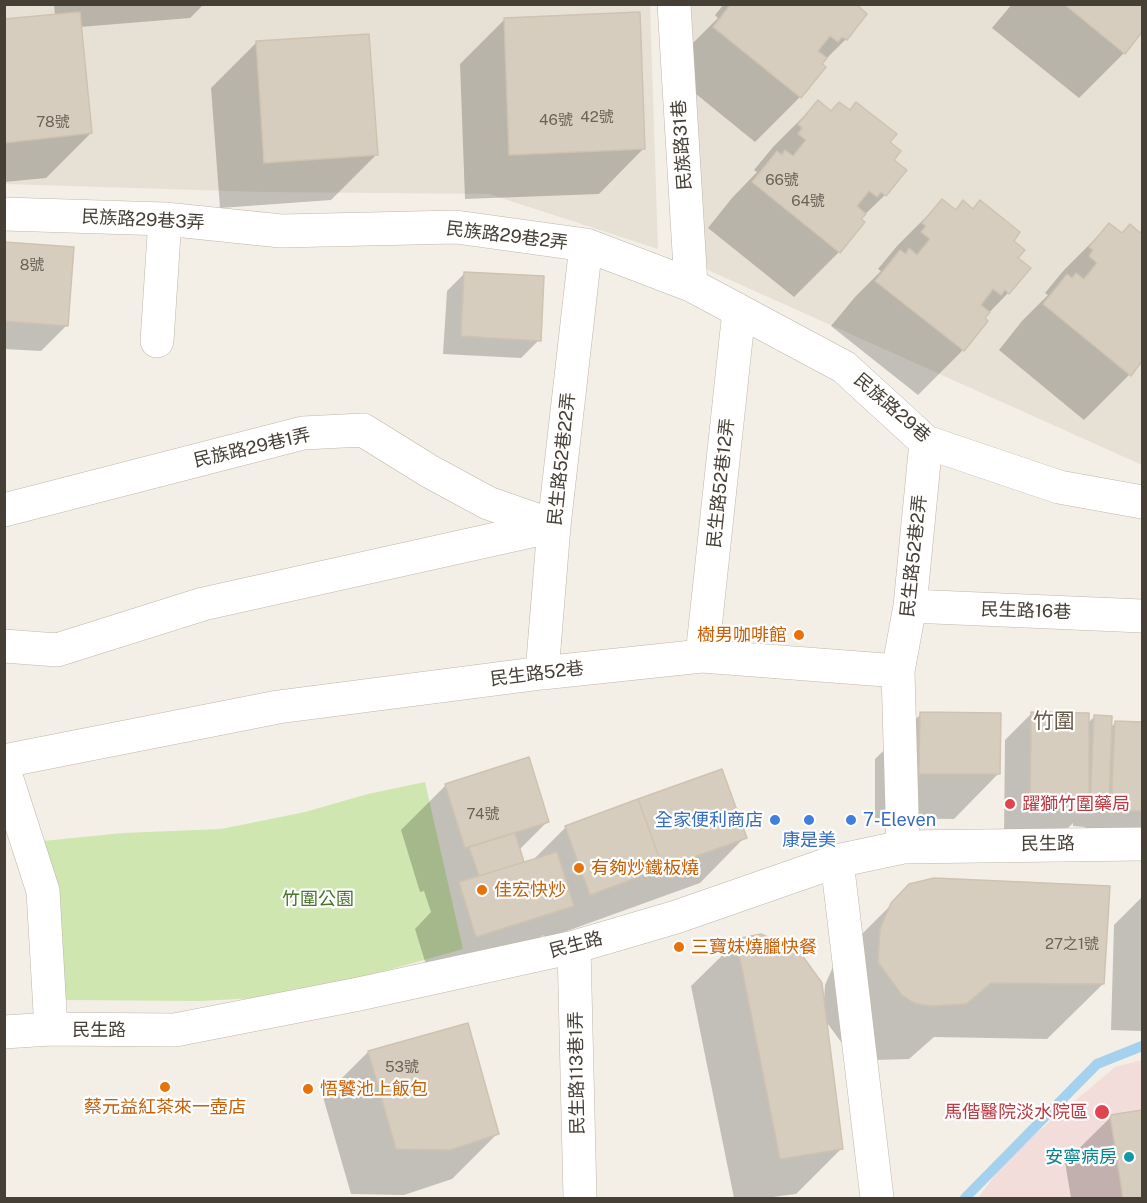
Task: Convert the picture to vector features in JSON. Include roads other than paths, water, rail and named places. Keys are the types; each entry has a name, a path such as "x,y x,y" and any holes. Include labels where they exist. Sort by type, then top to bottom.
{"street":[{"name":"民族路31巷","path":"674,4 691,285"},
{"name":"民族路29巷3弄","path":"4,214 165,219 280,231"},
{"path":"157,341 165,219"},
{"name":"民族路29巷2弄","path":"280,231 456,227 586,245 691,285"},
{"name":"民生路52巷22弄","path":"542,673 554,526 586,245"},
{"name":"民族路29巷","path":"691,285 844,367 926,442 1059,487 1143,502"},
{"name":"民生路52巷12弄","path":"702,656 739,311"},
{"name":"民族路29巷1弄","path":"4,510 303,433 363,430 429,471 488,503 554,526"},
{"name":"民生路52巷2弄","path":"898,671 910,606 926,442"},
{"path":"4,646 57,650 204,604 554,526"},
{"name":"民生路16巷","path":"910,606 1143,616"},
{"name":"民生路52巷","path":"4,761 278,707 542,673 702,656 898,671"},
{"path":"898,671 903,847"},
{"path":"7,790 43,891 51,1029"},
{"name":"民生路","path":"4,1032 51,1029 175,1030 359,994 574,947 676,917 837,861 903,847 1143,844"},
{"path":"837,861 877,1198"},
{"name":"民生路113巷1弄","path":"574,947 580,1198"}],"waterway":[{"path":"965,1198 1097,1064 1142,1046"}],"place":[{"name":"樹男咖啡館","path":"799,635"},
{"name":"躍獅竹圍藥局","path":"1010,804"},
{"name":"全家便利商店","path":"775,820"},
{"name":"康是美","path":"809,820"},
{"name":"7-Eleven","path":"851,820"},
{"name":"有夠炒鐵板燒","path":"579,868"},
{"name":"佳宏快炒","path":"482,890"},
{"name":"三寶妹燒臘快餐","path":"679,947"},
{"name":"蔡元益紅茶來一壺店","path":"165,1087"},
{"name":"悟饕池上飯包","path":"308,1089"},
{"name":"馬偕醫院淡水院區","path":"1102,1112"},
{"name":"安寧病房","path":"1129,1157"}],"district":[{"name":"竹圍","path":"1054,722"}],"park label":[{"name":"竹圍公園","path":"318,899"}]}
